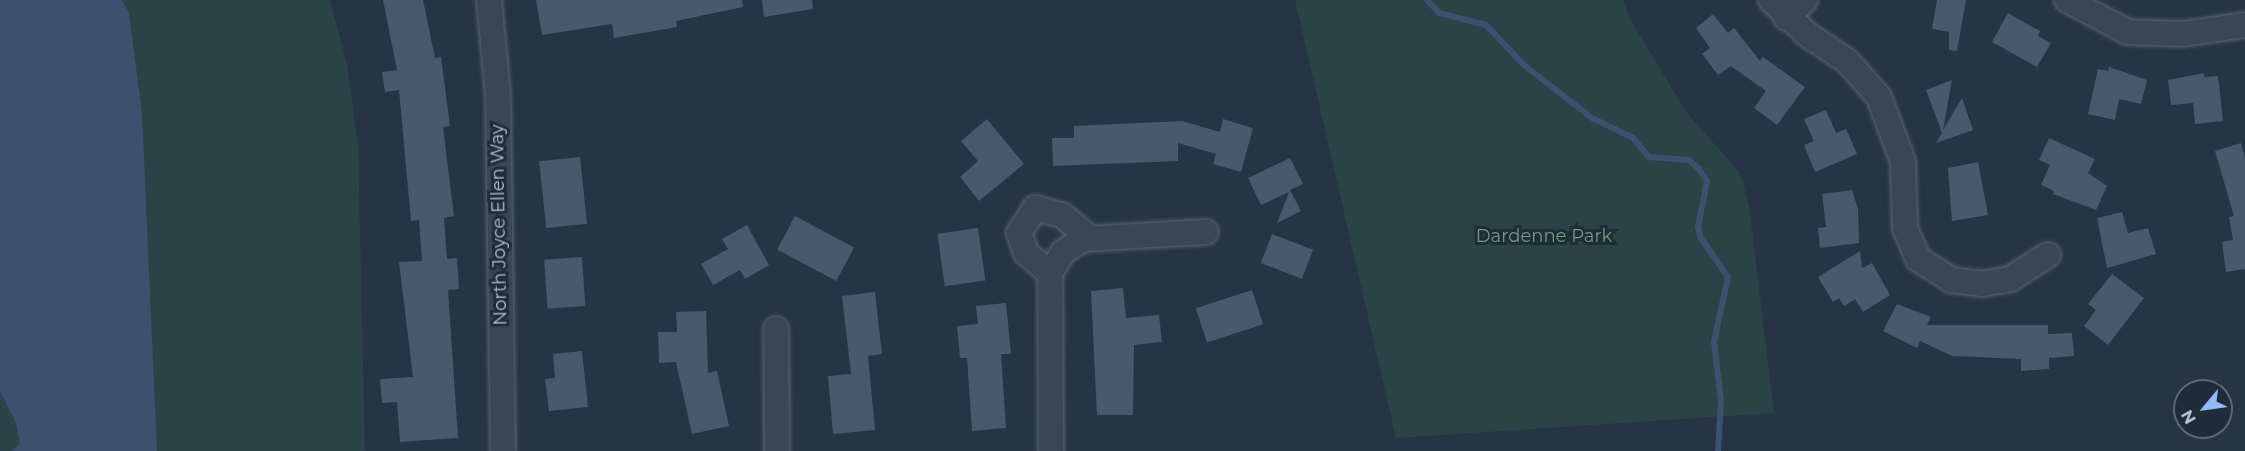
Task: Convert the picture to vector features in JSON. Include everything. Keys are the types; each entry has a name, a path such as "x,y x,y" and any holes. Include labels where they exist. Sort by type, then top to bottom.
{"street":[{"name":"North Joyce Ellen Way","path":"489,0 498,96 503,451"},
{"path":"1779,9 1805,0"},
{"path":"2067,0 2128,32 2183,34 2245,25"},
{"path":"1779,9 1847,61 1879,97 1903,162 1903,217 1918,259 1951,280 1982,284 2010,279 2048,255"},
{"path":"1050,273 1026,253 1019,233 1035,208 1062,215 1089,238"},
{"path":"1051,451 1050,273 1063,252 1089,238 1206,232"},
{"path":"776,329 777,451"}],"green space":[{"path":"0,0 330,0 347,64 358,144 365,451 0,451"},
{"name":"Dardenne Park","path":"1295,0 1623,0 1630,19 1687,113 1740,173 1749,205 1774,413 1396,438"}],"water":[{"path":"0,0 122,0 129,13 142,113 157,451 12,451 20,443 16,423 0,391"}],"building":[{"path":"383,0 423,0 435,58 441,57 450,126 443,127 454,216 444,218 447,259 457,258 459,289 448,290 458,438 400,442 397,402 382,403 380,379 413,377 399,262 422,261 419,220 411,221 399,90 385,92 382,72 397,70"},
{"path":"536,0 742,0 743,7 676,21 677,27 614,38 612,24 542,35"},
{"path":"762,0 812,0 813,9 764,17"},
{"path":"1937,0 1966,0 1957,51 1949,50 1949,32 1932,29"},
{"path":"2008,13 2040,31 2038,36 2051,43 2037,67 1992,42"},
{"path":"1713,14 1728,33 1734,28 1760,61 1763,57 1805,87 1777,125 1754,108 1766,91 1731,66 1718,75 1702,54 1710,48 1696,28"},
{"path":"2109,67 2147,80 2141,104 2119,99 2115,120 2088,114 2098,69 2108,71"},
{"path":"2204,73 2204,77 2218,76 2223,121 2195,124 2193,103 2171,105 2168,80"},
{"path":"1952,80 1943,130 1962,98 1973,130 1936,143 1942,133 1926,90"},
{"path":"1826,110 1836,133 1846,129 1857,154 1815,172 1804,145 1814,141 1804,119"},
{"path":"987,119 1024,164 979,201 960,177 978,161 961,141"},
{"path":"1223,119 1253,128 1241,172 1213,164 1216,154 1178,143 1178,161 1053,166 1052,138 1074,138 1074,126 1182,121 1220,132"},
{"path":"2049,138 2095,159 2088,173 2107,186 2096,210 2053,194 2054,191 2041,185 2050,165 2039,160"},
{"path":"2241,143 2245,158 2245,269 2226,272 2222,242 2233,240 2229,217 2234,216 2215,151"},
{"path":"580,157 587,224 546,228 539,161"},
{"path":"1290,158 1303,184 1290,190 1301,211 1277,223 1289,192 1261,205 1248,178"},
{"path":"1978,162 1988,215 1952,221 1948,168"},
{"path":"1852,190 1858,209 1859,243 1820,248 1818,228 1826,227 1822,194"},
{"path":"2122,212 2128,233 2148,228 2156,254 2107,268 2097,218"},
{"path":"795,216 854,247 836,281 777,250"},
{"path":"747,225 769,265 745,279 740,270 713,285 701,264 728,249 722,239"},
{"path":"978,228 985,280 945,286 937,234"},
{"path":"1272,234 1313,250 1302,279 1261,263"},
{"path":"1860,251 1862,268 1872,263 1890,295 1863,312 1855,299 1844,306 1839,298 1833,302 1818,277"},
{"path":"582,257 585,306 548,309 544,260"},
{"path":"2112,274 2144,298 2108,345 2084,326 2096,310 2088,304"},
{"path":"1123,288 1126,318 1159,315 1162,342 1134,345 1133,415 1097,415 1091,291"},
{"path":"1252,290 1263,324 1207,342 1196,308"},
{"path":"875,292 882,354 868,356 875,430 833,434 828,376 851,374 842,296"},
{"path":"1006,303 1011,354 1001,354 1006,428 972,431 967,358 960,358 957,326 978,324 976,306"},
{"path":"1897,304 1931,317 1927,325 2048,325 2048,334 2072,333 2074,356 2049,358 2049,369 2021,371 2021,359 1952,356 1920,341 1917,348 1883,331"},
{"path":"706,311 708,373 717,371 729,426 692,434 676,362 659,363 658,332 677,332 676,312"},
{"path":"582,351 588,407 549,411 545,379 555,378 553,354"}],"waterway":[{"path":"1427,0 1439,13 1486,25 1524,65 1592,118 1633,138 1649,157 1689,160 1707,181 1698,227 1701,238 1728,277 1714,342 1721,401 1718,451"}]}
